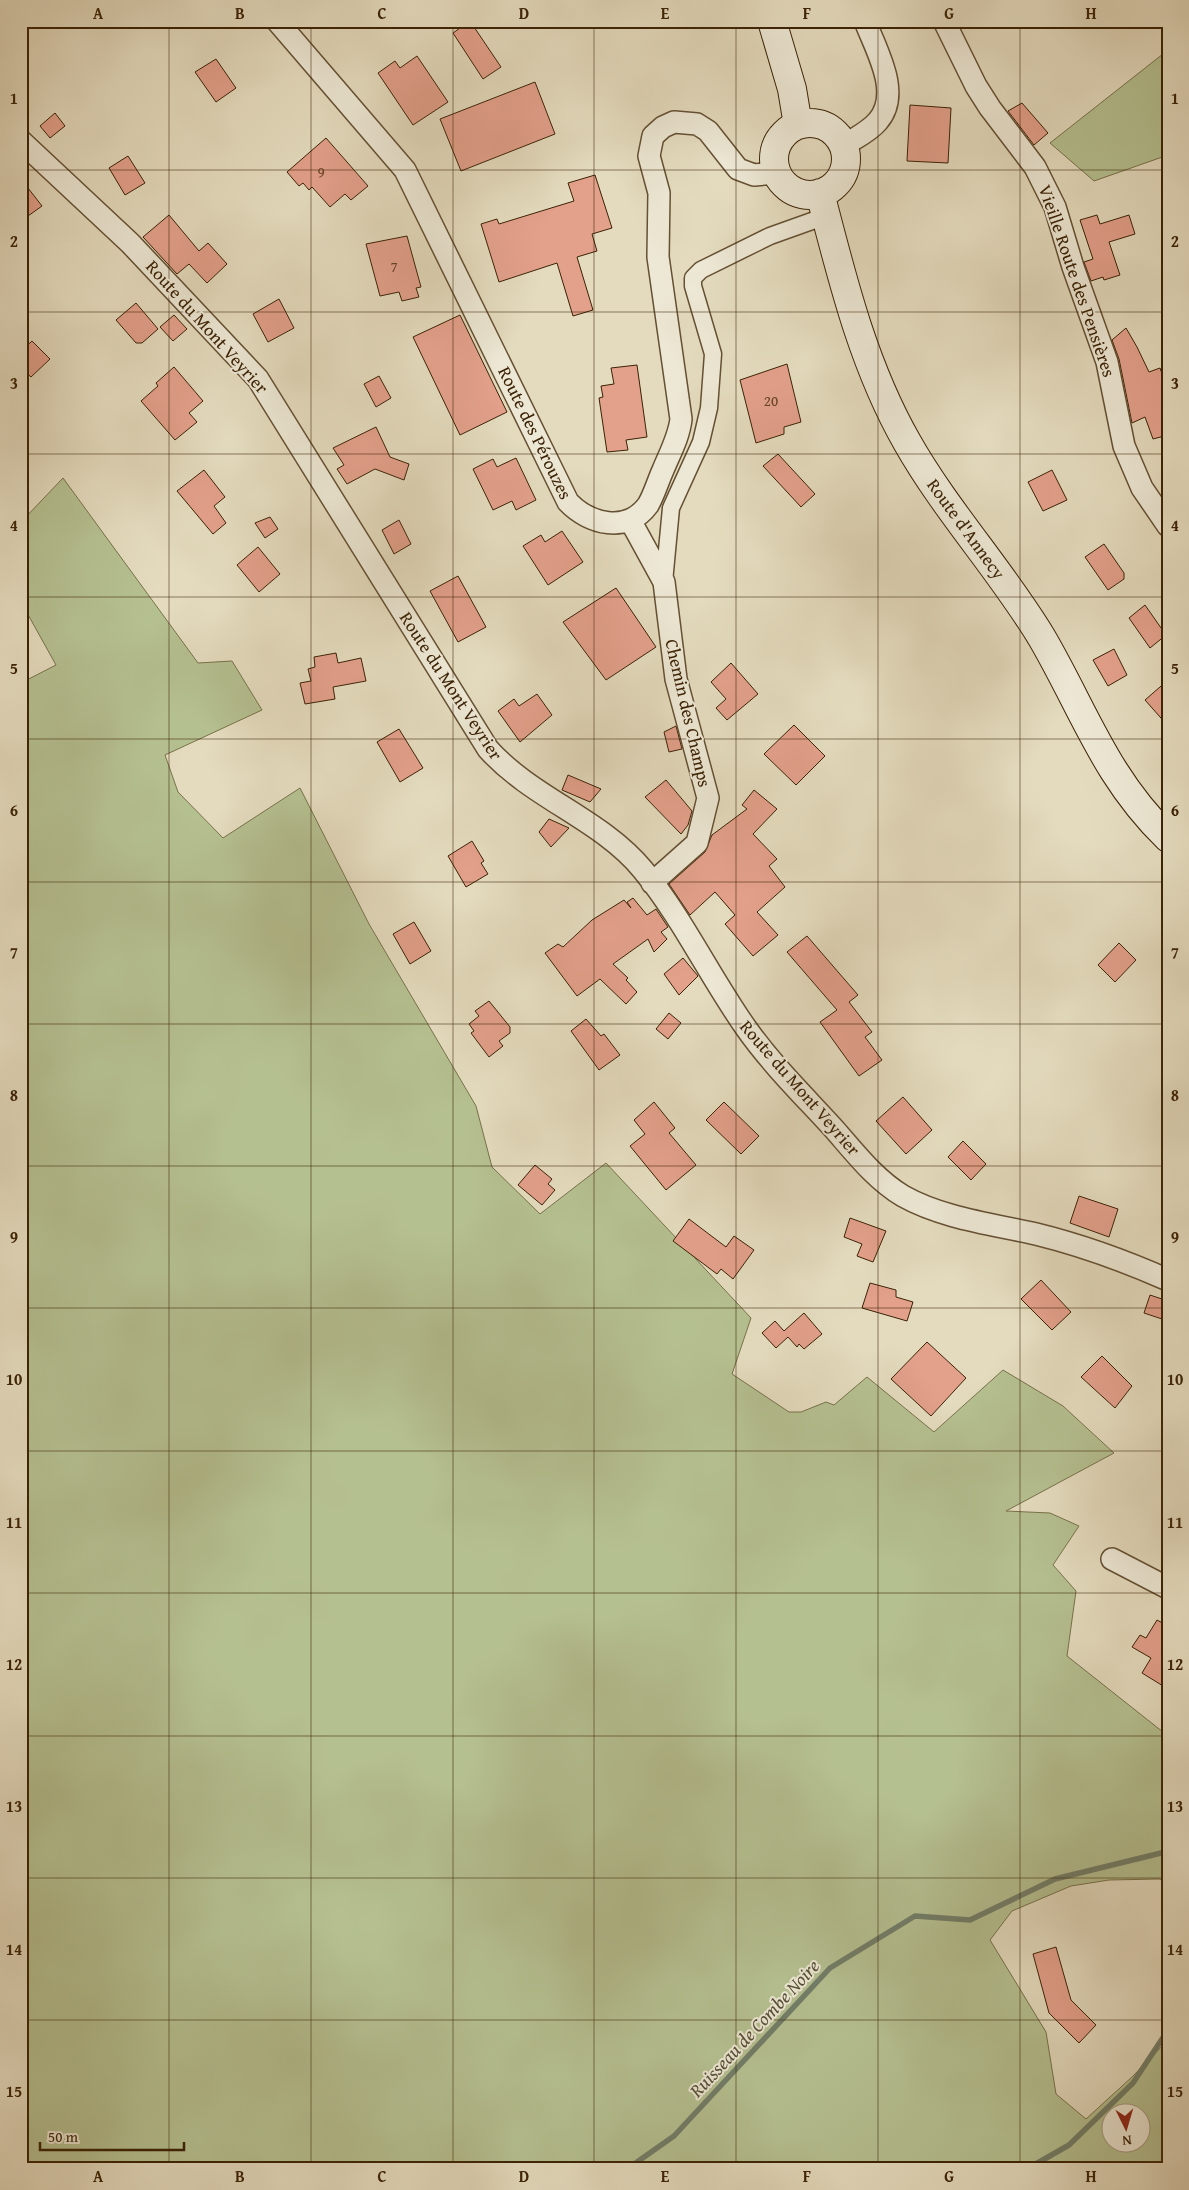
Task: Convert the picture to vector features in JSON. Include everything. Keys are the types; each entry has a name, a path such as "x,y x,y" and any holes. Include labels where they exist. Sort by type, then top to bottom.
{"main road":[{"path":"772,21 792,89 798,125"},
{"path":"809,123 824,126 836,135 843,146 845,163 842,174 831,187 823,204 808,194 793,190 783,183 776,172 774,161 777,144 784,134 798,125 809,123"},
{"name":"Route d'Annecy","path":"823,204 871,368 881,394 908,444 1042,638 1117,779 1151,822 1168,838"}],"street":[{"name":"Route des Pérouzes","path":"277,21 405,170 568,502 579,513 591,519 607,523 630,520"},
{"path":"843,146 878,122 884,114 889,96 884,70 865,21"},
{"name":"Vieille Route des Pensières","path":"944,21 976,86 990,108 1035,167 1055,207 1073,267 1108,362 1124,446 1142,488 1168,526"},
{"path":"630,520 635,519 648,505 679,433 681,419 658,257 659,193 649,156 653,136 663,127 674,122 697,124 708,131 738,170 754,174 776,172"},
{"name":"Route du Mont Veyrier","path":"21,141 130,242 258,379 488,749 518,779 614,842 644,870 676,915 715,980 762,1049 862,1161 889,1187 928,1207 1081,1247 1168,1280"},
{"name":"Chemin des Champs","path":"652,883 697,843 708,798 676,679 664,582 671,508 701,442 709,408 713,354 693,286 693,278 701,270 770,236 823,204"},
{"name":"Chemin des Champs","path":"630,520 664,582"},
{"path":"1112,1559 1168,1588"}],"green space":[{"path":"1168,50 1168,155 1094,181 1050,143"},
{"path":"63,478 198,663 232,661 262,710 165,755 178,792 223,838 300,788 369,924 476,1106 492,1167 540,1214 606,1163 751,1318 732,1374 789,1412 801,1412 826,1402 834,1405 867,1377 934,1432 1003,1370 1063,1406 1114,1453 1006,1511 1050,1513 1079,1526 1053,1565 1076,1591 1067,1656 1168,1736 1168,1881 1159,1879 1109,1880 1071,1886 1012,1911 990,1940 1046,2032 1056,2094 1086,2119 1102,2104 1102,2152 1152,2152 1152,2102 1105,2102 1168,2040 1168,2169 21,2169 21,683 56,665 21,602 21,522"}],"building":[{"path":"470,21 501,67 483,79 453,33"},
{"path":"417,56 448,102 413,125 378,73 395,61 400,68"},
{"path":"216,59 236,88 216,102 195,72"},
{"path":"535,82 555,134 461,171 440,119"},
{"path":"1022,103 1048,133 1034,145 1008,111"},
{"path":"910,105 951,108 948,163 907,161"},
{"path":"55,113 65,126 50,138 40,126"},
{"path":"326,138 368,186 351,200 345,194 330,207 312,187 309,190 303,183 299,186 287,172"},
{"path":"128,156 145,183 125,195 109,168"},
{"path":"595,175 612,228 592,234 597,251 577,257 593,310 573,316 557,263 499,282 481,224 497,219 499,224 574,201 568,183"},
{"path":"21,179 42,206 21,221"},
{"path":"169,215 199,251 208,243 227,264 207,283 189,264 177,274 143,237"},
{"path":"1097,215 1100,224 1129,215 1135,234 1109,242 1120,275 1104,280 1103,277 1091,281 1084,262 1093,259 1080,220"},
{"path":"407,236 421,287 416,288 419,297 402,301 399,292 380,296 366,244"},
{"path":"279,299 294,328 268,342 253,314"},
{"path":"136,303 158,329 142,343 136,343 116,320"},
{"path":"174,315 187,329 173,341 160,327"},
{"path":"460,315 507,412 460,435 413,337"},
{"path":"1126,328 1149,372 1160,368 1168,391 1168,435 1153,439 1145,417 1132,423 1119,359 1112,340"},
{"path":"32,341 50,359 31,377 21,368 21,351"},
{"path":"787,364 801,422 784,427 784,434 756,443 740,380"},
{"path":"637,365 647,437 626,440 628,450 607,452 599,398 603,397 601,386 614,384 611,368"},
{"path":"174,367 203,401 189,413 197,422 175,440 141,401 158,386 156,383"},
{"path":"379,376 391,398 376,407 364,384"},
{"path":"376,427 390,457 409,464 404,480 375,469 347,484 337,469 344,465 333,448"},
{"path":"778,454 815,494 801,507 763,466"},
{"path":"516,458 536,500 516,510 512,501 493,510 473,469 493,459 497,467"},
{"path":"204,470 225,497 214,506 226,523 213,534 177,491"},
{"path":"1052,470 1067,500 1043,511 1028,482"},
{"path":"270,517 278,529 265,538 255,523"},
{"path":"399,520 411,544 394,554 382,530"},
{"path":"562,531 583,562 548,585 523,546 541,535 545,542"},
{"path":"1104,544 1124,573 1124,579 1108,590 1085,557"},
{"path":"258,547 280,574 259,592 237,565"},
{"path":"458,576 486,627 458,642 430,591"},
{"path":"616,588 656,647 606,680 563,622"},
{"path":"1145,605 1166,635 1150,648 1129,618"},
{"path":"1114,649 1127,675 1108,686 1093,660"},
{"path":"336,653 338,663 361,658 366,681 333,687 335,699 305,704 300,683 311,681 308,669 315,667 314,657"},
{"path":"731,663 758,694 727,720 716,708 726,699 711,682"},
{"path":"1168,680 1168,726 1145,700"},
{"path":"537,694 552,715 520,742 498,711 514,699 519,706"},
{"path":"794,725 825,756 796,785 764,754"},
{"path":"676,726 682,749 669,752 664,732"},
{"path":"399,729 423,768 400,782 377,742"},
{"path":"568,775 601,789 590,802 562,790"},
{"path":"666,780 692,811 688,825 681,834 645,797"},
{"path":"754,790 777,809 753,834 777,859 769,866 785,887 757,912 778,935 753,956 725,924 735,915 715,892 690,915 669,884 705,852 712,835 747,809 742,805"},
{"path":"549,819 569,828 551,847 539,832"},
{"path":"472,841 484,861 481,863 488,874 466,887 448,856"},
{"path":"633,898 647,915 656,909 668,927 661,932 667,939 654,952 648,939 613,964 628,978 626,980 637,992 626,1004 600,979 577,996 545,953 558,944 563,947 592,920 624,900 631,908 627,902"},
{"path":"414,922 431,951 410,964 393,934"},
{"path":"807,936 858,995 849,1002 872,1032 865,1037 882,1060 859,1076 820,1022 837,1010 787,952"},
{"path":"1119,943 1136,960 1115,982 1098,965"},
{"path":"683,958 698,976 679,995 664,974"},
{"path":"489,1001 510,1027 510,1033 499,1041 503,1046 489,1057 471,1033 474,1031 469,1024 479,1016 475,1011"},
{"path":"669,1013 681,1023 668,1039 656,1029"},
{"path":"586,1019 601,1036 604,1034 620,1055 599,1070 571,1031"},
{"path":"903,1097 932,1130 906,1154 876,1121"},
{"path":"654,1102 675,1128 669,1133 696,1165 666,1190 630,1146 645,1134 634,1120"},
{"path":"724,1102 759,1136 741,1154 706,1120"},
{"path":"963,1141 986,1164 971,1180 948,1157"},
{"path":"535,1165 552,1179 548,1184 555,1190 542,1205 518,1185"},
{"path":"1079,1196 1118,1209 1109,1237 1070,1223"},
{"path":"850,1218 886,1231 873,1262 857,1256 862,1244 844,1237"},
{"path":"689,1219 726,1247 734,1236 754,1250 733,1279 721,1269 717,1274 673,1241"},
{"path":"1041,1280 1071,1312 1052,1330 1021,1299"},
{"path":"870,1283 896,1290 896,1297 913,1302 907,1321 862,1308"},
{"path":"1150,1295 1168,1301 1168,1321 1144,1313"},
{"path":"804,1313 822,1334 804,1349 799,1344 797,1347 788,1337 776,1348 762,1333 775,1321 784,1331"},
{"path":"927,1342 966,1378 931,1416 891,1379"},
{"path":"1102,1356 1132,1386 1115,1408 1081,1377"},
{"path":"1157,1620 1168,1626 1168,1689 1142,1673 1151,1658 1132,1647 1140,1635 1146,1638"},
{"path":"1056,1947 1071,2000 1096,2025 1079,2043 1049,2013 1033,1954"}],"waterway":[{"name":"Ruisseau de Combe Noire","path":"627,2169 674,2136 830,1968 915,1916 970,1920 1055,1879 1161,1853 1168,1856"},
{"path":"1027,2169 1069,2145 1133,2083 1168,2030"}]}
